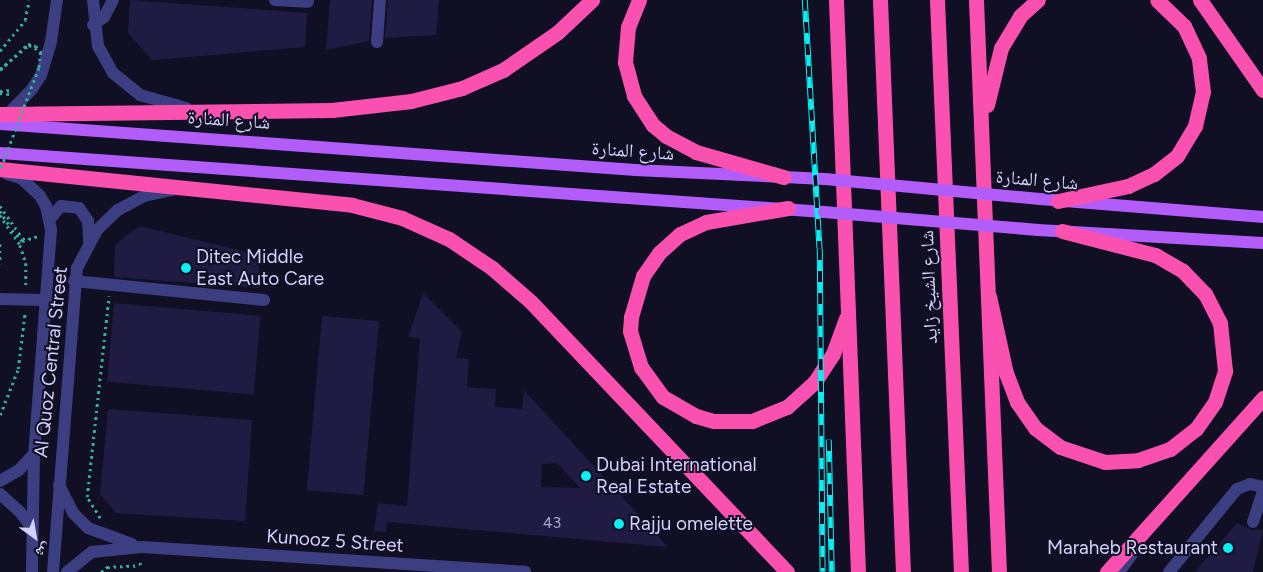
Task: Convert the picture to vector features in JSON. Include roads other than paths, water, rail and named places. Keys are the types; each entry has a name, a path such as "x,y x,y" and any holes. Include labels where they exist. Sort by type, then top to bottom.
{"highway":[{"path":"3,118 191,109 359,108 445,92 483,80 522,58 558,32 592,0"},
{"path":"639,0 628,27 625,62 634,96 648,118 666,136 696,152 783,177"},
{"path":"823,0 837,21"},
{"path":"836,0 858,572"},
{"name":"شارع الشيخ زايد","path":"880,0 904,572"},
{"name":"شارع الشيخ زايد","path":"937,0 961,572"},
{"path":"976,0 999,572"},
{"path":"982,131 1001,48 1013,26 1038,0"},
{"path":"1058,201 1114,190 1154,174 1177,156 1195,126 1203,92 1199,58 1184,26 1157,0"},
{"path":"1200,0 1263,90"},
{"path":"0,170 327,202 378,210 426,227 472,252 531,302 787,572"},
{"path":"788,208 706,222 680,234 659,253 637,289 630,317 630,331 640,367 663,397 696,416 733,423 752,421 787,407 814,383 833,354 849,310"},
{"path":"989,296 1006,373 1017,402 1035,428 1060,447 1105,462 1138,460 1170,449 1196,429 1215,402 1225,371 1220,323 1205,294 1183,271 1155,255 1062,230"},
{"path":"1108,572 1263,398"}],"main road":[{"name":"شارع المنارة","path":"3,118 635,170 825,178 1058,201 1263,216"},
{"path":"0,153 788,208 1038,230 1263,243"}],"street":[{"path":"3,118 21,103 40,75 51,42 57,0"},
{"path":"93,0 93,25 107,64 121,81 150,99 191,109"},
{"path":"93,25 104,17 113,0"},
{"path":"275,0 308,2"},
{"path":"377,42 380,0"},
{"name":"Al Quoz Central Street","path":"0,170 21,178 30,185 46,206 44,225 52,242 45,300 34,454 32,572"},
{"name":"Al Quoz Central Street","path":"53,572 74,280 89,241 107,219 130,202 163,191 185,188"},
{"path":"44,225 61,206 79,208 88,221 89,241"},
{"path":"74,280 264,300"},
{"path":"0,299 45,300"},
{"path":"0,481 19,470 34,454"},
{"name":"Kunooz 5 Street","path":"58,484 73,513 88,528 142,546"},
{"path":"1168,572 1237,488 1250,484 1263,489 1259,521"},
{"path":"0,494 20,512 32,528"},
{"path":"1119,572 1161,512"},
{"name":"Kunooz 5 Street","path":"67,572 92,552 142,546 422,569 525,572"}],"railway":[{"path":"805,0 820,249 823,572"},
{"path":"829,440 832,572"}],"place":[{"name":"Ditec Middle East Auto Care","path":"186,268"},
{"name":"Dubai International Real Estate","path":"586,476"},
{"name":"Rajju omelette","path":"619,524"},
{"name":"Maraheb Restaurant","path":"1228,548"}]}
